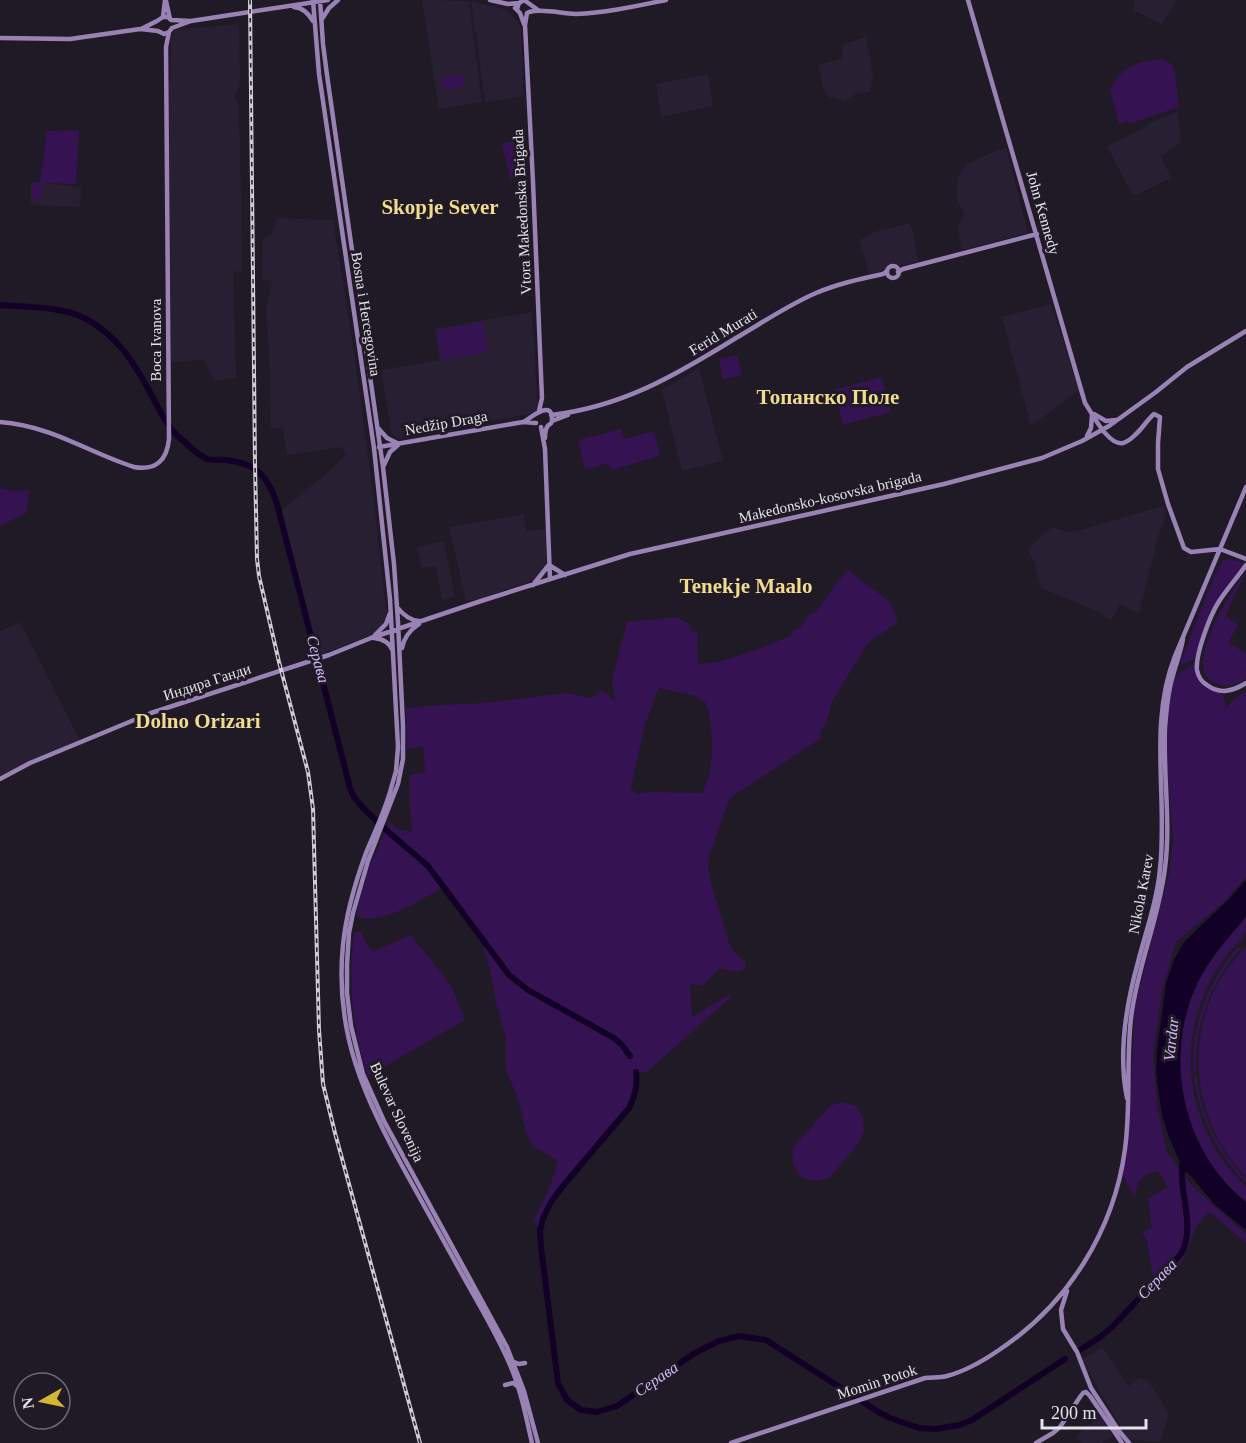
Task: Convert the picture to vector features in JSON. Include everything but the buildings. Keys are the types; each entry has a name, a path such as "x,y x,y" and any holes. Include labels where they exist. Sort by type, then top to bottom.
{"street":[{"path":"140,29 163,17 165,0"},
{"path":"165,0 171,20 171,30"},
{"path":"279,7 300,0"},
{"path":"163,17 171,20 191,21 328,0"},
{"path":"321,21 327,10 338,0"},
{"path":"490,0 508,4 524,14 538,10 577,14 663,1"},
{"name":"John Kennedy","path":"968,0 1085,402 1102,429"},
{"name":"Bosna i Hercegovina","path":"313,1 318,67 374,448 393,631"},
{"name":"Bosna i Hercegovina","path":"320,1 331,105 381,447 399,629"},
{"path":"519,11 520,1"},
{"path":"508,4 528,2 538,10"},
{"path":"528,2 531,8 528,13"},
{"path":"279,7 303,9 310,16 314,26"},
{"name":"Vtora Makedonska Brigada","path":"519,11 525,25"},
{"name":"Vtora Makedonska Brigada","path":"528,13 525,25 542,398 537,413"},
{"path":"157,21 156,26 160,32"},
{"path":"0,38 70,39 140,29 160,32 191,21"},
{"name":"Boca Ivanova","path":"0,422 42,429 140,468 150,467 162,460 167,452 169,439 166,46 171,30"},
{"name":"Boca Ivanova","path":"160,32 166,46"},
{"path":"899,270 894,278 886,274 891,266 899,270 1037,234"},
{"name":"Ferid Murati","path":"552,421 616,401 656,385 816,293 886,274"},
{"name":"Makedonsko-kosovska brigada","path":"393,631 630,554 832,510 1042,458 1084,439 1121,418 1187,367 1246,332"},
{"name":"Vtora Makedonska Brigada","path":"542,398 552,421"},
{"name":"Ferid Murati","path":"537,413 576,412"},
{"path":"537,413 536,423 544,427"},
{"name":"Nedžip Draga","path":"524,422 537,413"},
{"path":"1091,413 1106,421 1121,418"},
{"path":"1084,439 1092,428 1091,413"},
{"path":"1102,429 1113,441 1123,443 1138,433 1154,414 1157,415 1160,420 1158,469 1183,546 1187,551 1193,552 1220,549 1246,559"},
{"path":"544,427 552,421"},
{"name":"Nedžip Draga","path":"374,448 524,422 536,423"},
{"path":"544,427 550,579"},
{"path":"378,428 387,438 400,444 390,452 383,467"},
{"name":"Nikola Karev","path":"1042,1315 1071,1283 1097,1239 1111,1206 1122,1167 1128,1118 1129,1037 1133,1002 1166,862 1165,725 1170,687 1183,639 1246,487"},
{"path":"549,565 565,575"},
{"path":"533,585 549,565"},
{"path":"1246,565 1213,613 1204,635 1197,663 1198,674 1203,682 1212,689 1224,692 1246,683"},
{"path":"371,638 386,624 390,614 390,599"},
{"path":"397,607 406,617 422,621"},
{"path":"400,660 405,637 422,621"},
{"name":"Bulevar Slovenija","path":"399,629 403,759 398,784 376,836 357,894 351,923 347,993 351,1026 368,1087 384,1121 514,1362 538,1443"},
{"name":"Индира Ганди","path":"0,779 30,762 151,713 393,631"},
{"name":"Bulevar Slovenija","path":"384,815 394,778 398,747 393,631"},
{"path":"371,638 388,643 394,654"},
{"name":"Bulevar Slovenija","path":"376,836 359,871 352,893 342,947 342,992 350,1047 363,1088 380,1125 501,1345 518,1386 532,1443"},
{"path":"1061,1317 1061,1305 1071,1283"},
{"path":"1048,1309 1058,1311 1089,1382 1119,1431 1130,1443"},
{"name":"Momin Potok","path":"731,1443 746,1440 924,1378 946,1376 963,1370 989,1356 1023,1332 1042,1315"},
{"path":"514,1362 525,1363"},
{"path":"505,1385 513,1383 518,1386"},
{"path":"1036,1443 1060,1427 1082,1394 1086,1392 1122,1443"}],"shaded area":[{"path":"422,0 469,1 482,102 439,109"},
{"path":"1135,0 1176,0 1162,24 1133,10"},
{"path":"471,1 507,10 517,21 521,29 524,96 485,102"},
{"path":"239,24 240,85 234,98 238,101 240,144 242,271 233,272 236,378 215,381 203,359 171,363 169,82 171,82 171,40 174,30"},
{"path":"866,37 873,75 870,92 857,93 844,102 835,97 830,98 823,87 818,65 841,59 844,44"},
{"path":"1162,59 1172,64 1175,72 1179,107 1129,124 1127,120 1119,124 1110,89 1115,81 1131,66"},
{"path":"463,74 465,86 443,90 441,78"},
{"path":"708,74 713,106 661,117 656,84"},
{"path":"1178,112 1181,142 1161,156 1171,178 1136,195 1132,194 1107,146 1148,126 1147,124"},
{"path":"79,130 76,184 42,183 42,199 32,199 32,183 40,183 47,131"},
{"path":"525,137 527,176 510,179 502,144"},
{"path":"1006,148 1028,233 961,250 958,224 964,215 957,199 959,174 968,164"},
{"path":"31,182 81,187 80,207 31,205"},
{"path":"277,218 333,220 372,484 386,611 385,622 377,633 319,655 281,511 346,454 341,447 287,455 283,428 271,428 266,309 272,281 262,279 263,239 271,235"},
{"path":"910,223 918,261 869,274 860,240 874,232"},
{"path":"1051,304 1079,390 1031,426 1002,317"},
{"path":"532,312 538,409 534,413 403,439 398,439 392,434 381,370 440,360 435,329"},
{"path":"483,322 488,352 442,360 436,330"},
{"path":"737,355 742,375 723,379 719,359"},
{"path":"699,368 723,461 682,471 662,390"},
{"path":"881,377 891,412 843,425 834,390"},
{"path":"621,429 624,439 654,431 660,456 611,470 608,463 585,470 578,440"},
{"path":"0,488 14,491 30,490 26,513 0,526"},
{"path":"1163,506 1166,516 1139,613 1120,604 1111,621 1097,611 1041,588 1036,567 1028,549 1052,527 1068,532 1081,530"},
{"path":"524,514 526,531 546,529 546,568 537,579 466,601 449,527"},
{"path":"444,541 455,597 442,600 436,566 422,568 416,547"},
{"path":"1223,560 1242,562 1244,566 1215,604 1196,658 1179,666 1214,577"},
{"path":"848,570 890,602 898,622 869,642 832,701 820,739 733,796 728,803 708,864 711,884 730,946 745,962 745,968 736,972 720,968 703,986 690,985 692,1017 729,995 731,997 647,1072 636,1072 635,1094 629,1108 551,1202 543,1218 540,1231 534,1220 549,1189 558,1161 533,1146 526,1132 519,1101 506,1070 506,1038 483,942 443,887 387,915 364,919 356,915 369,868 389,822 397,829 412,832 410,775 425,772 423,747 407,749 406,708 485,703 566,693 588,698 602,690 615,701 612,681 627,622 677,617 689,624 691,630 697,632 698,663 717,662 792,635 793,631 802,626 809,614 817,611","holes":["658,689 695,696 706,703 712,736 709,773 702,793 636,794 631,787 645,725"]},
{"path":"1246,572 1233,598 1212,652 1225,620 1229,616 1238,625 1228,643 1246,653 1246,669 1237,674 1246,670 1246,679 1223,686 1209,680 1205,674 1203,664 1205,651 1216,621"},
{"path":"20,622 80,741 0,778 0,631"},
{"path":"1194,663 1201,682 1223,695 1226,708 1246,691 1246,877 1224,902 1176,942 1162,990 1153,1055 1157,1106 1167,1152 1192,1186 1246,1234 1246,1243 1209,1212 1197,1225 1181,1264 1171,1275 1153,1278 1147,1241 1142,1232 1152,1228 1148,1199 1168,1187 1158,1171 1140,1179 1135,1197 1122,1175 1129,1126 1135,1006 1170,869 1173,840 1166,754 1170,694 1174,677"},
{"path":"1246,917 1245,934 1229,952 1213,976 1200,1006 1193,1034 1191,1062 1193,1089 1200,1116 1211,1141 1246,1187 1246,1202 1224,1181 1207,1157 1193,1130 1185,1101 1181,1072 1181,1042 1187,1012 1197,984 1213,957"},
{"path":"360,931 372,952 411,935 453,990 465,1020 368,1076 355,1023 351,969 354,933"},
{"path":"1238,947 1240,949 1220,976 1206,1006 1198,1038 1196,1072 1194,1072 1195,1038 1203,1005 1218,975"},
{"path":"1246,947 1246,1177 1228,1155 1214,1131 1205,1105 1200,1078 1199,1051 1203,1024 1211,997 1232,962"},
{"path":"1194,1076 1197,1076 1202,1105 1212,1132 1227,1157 1246,1179 1246,1183 1226,1160 1211,1134 1200,1106"},
{"path":"842,1102 856,1106 863,1118 864,1131 859,1143 830,1177 819,1181 809,1180 799,1175 793,1164 792,1149 830,1106"},
{"path":"1102,1347 1129,1386 1140,1378 1148,1381 1169,1413 1161,1441 1129,1439 1126,1436 1082,1360"},
{"path":"1101,1417 1113,1436 1102,1443 1081,1443 1077,1437 1082,1430"}],"water":[{"name":"Vardar","path":"1246,880 1246,917 1207,966 1197,984 1187,1012 1181,1042 1181,1072 1185,1101 1193,1130 1207,1157 1224,1181 1246,1202 1246,1230 1215,1205 1185,1172 1162,1115 1156,1069 1166,983 1174,960 1184,942"}],"waterway":[{"name":"Серава","path":"0,305 66,312 86,319 97,326 124,351 166,422 188,446 207,459 245,464 265,479 277,504 354,797 385,829 428,866 509,975 528,990 614,1038 630,1056"},
{"name":"Серава","path":"636,1072 636,1090 629,1108 551,1202 543,1218 540,1231 558,1383 567,1400 581,1410 597,1412 617,1406 695,1353 719,1341 739,1336 766,1340 880,1413 919,1428 936,1429 960,1425 972,1420 1065,1359"},
{"name":"Серава","path":"1077,1352 1112,1327 1181,1254 1187,1231 1182,1184 1183,1160"}],"railway":[{"path":"250,0 255,463 259,576 308,772 313,809 319,1030 323,1084 420,1443"}],"district":[{"name":"Skopje Sever","path":"440,207"},
{"name":"Топанско Поле","path":"828,397"},
{"name":"Tenekje Maalo","path":"746,586"},
{"name":"Dolno Orizari","path":"198,721"}]}
